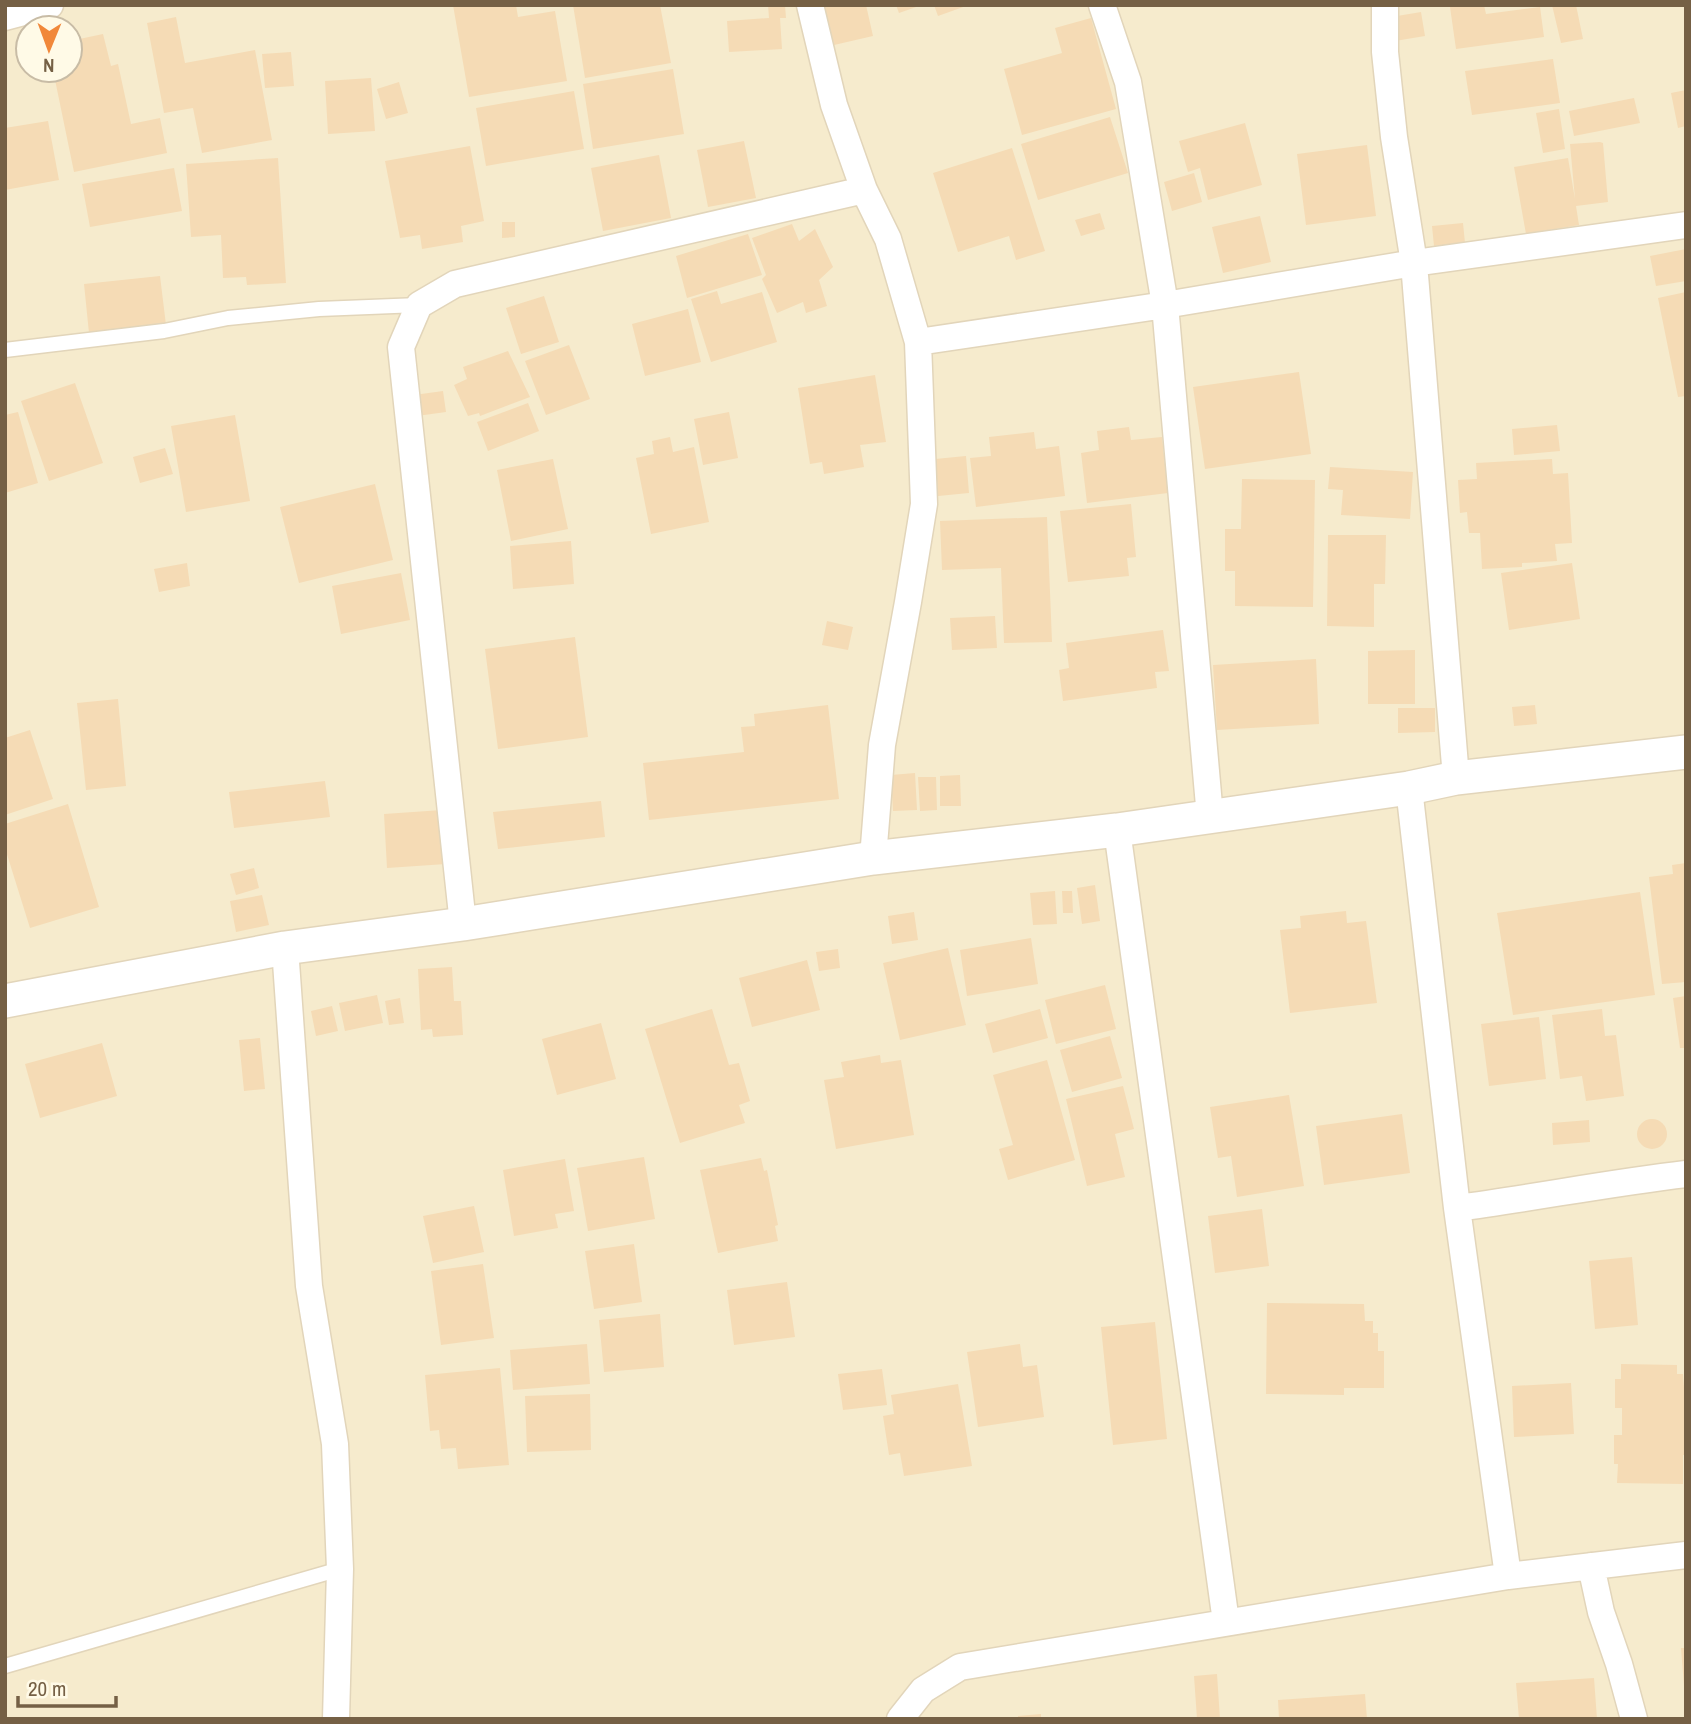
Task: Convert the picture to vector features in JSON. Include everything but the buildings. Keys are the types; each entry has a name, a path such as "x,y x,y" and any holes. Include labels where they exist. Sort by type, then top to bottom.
{"street":[{"path":"5,17 50,5"},
{"path":"810,5 834,105 863,190 888,239 918,342 924,504 882,745 873,858"},
{"path":"1102,5 1128,82 1165,305 1210,817"},
{"path":"1385,5 1385,52 1394,137 1414,263 1456,778"},
{"path":"463,924 401,347 419,305 455,284 863,190"},
{"path":"918,342 1165,305 1414,263 1686,225"},
{"path":"5,1001 285,948 463,924 873,858 1117,830 1409,788 1456,778 1686,752"},
{"path":"1409,788 1457,1208 1508,1576"},
{"path":"1117,830 1226,1622"},
{"path":"285,948 309,1286 335,1444 340,1569 336,1719"},
{"path":"1457,1208 1686,1174"},
{"path":"900,1719 923,1690 960,1667 1508,1576 1686,1555"},
{"path":"1591,1566 1601,1612 1634,1719"}],"lane":[{"path":"5,350 164,331 229,318 319,309 419,305"},
{"path":"5,1666 340,1569"}],"shaded area":[{"path":"5,5 1686,5 1686,1719 5,1719"}]}
